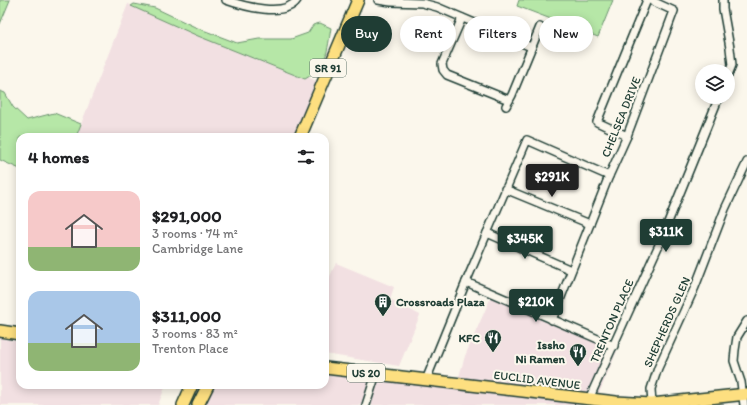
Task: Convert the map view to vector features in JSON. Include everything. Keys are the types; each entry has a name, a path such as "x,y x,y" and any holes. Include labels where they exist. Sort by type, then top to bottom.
{"main road":[{"name":"SR 91","path":"302,133 358,0"},
{"path":"0,331 16,333"},
{"name":"EUCLID AVENUE","path":"329,368 616,402 652,404 745,398"},
{"path":"183,405 190,389"},
{"path":"198,405 206,389"}],"street":[{"path":"226,0 237,4 277,10 289,8 297,0"},
{"path":"378,0 422,3 437,7 532,47"},
{"path":"627,136 597,122 647,0"},
{"name":"CHELSEA DRIVE","path":"552,320 609,176 627,136 674,11 650,0"},
{"path":"723,0 732,64"},
{"path":"462,18 442,64 443,70 447,75 508,103 539,30"},
{"name":"TRENTON PLACE","path":"589,399 658,247 717,104"},
{"path":"426,380 526,140 609,176"},
{"name":"SHEPHERDS GLEN","path":"652,404 651,389 658,368 695,287 722,215 747,162"},
{"path":"506,189 590,224"},
{"path":"487,233 571,270"},
{"path":"466,282 614,346"},
{"path":"745,398 734,361 734,350 739,333 747,321"},
{"path":"366,405 376,374"}],"shaded area":[{"path":"128,4 319,82 299,133 78,133"},
{"path":"336,263 394,287 390,299 420,315 399,366 329,355 329,278"},
{"path":"491,297 617,351 597,398 458,380 465,356"},
{"path":"0,338 16,341 16,389 164,389 158,405 0,405"},
{"path":"329,370 608,405 201,405 208,389 329,389"}],"green space":[{"path":"0,0 10,0 0,24"},
{"path":"519,0 613,0 598,37 593,35 593,16 543,16 517,6"},
{"path":"134,4 155,8 195,27 237,43 259,39 291,39 308,33 313,25 320,23 331,28 327,51 318,69 305,79 198,36 131,6"},
{"path":"0,91 5,93 13,107 27,120 54,113 81,124 78,133 16,133 16,167 0,160"}],"place":[{"name":"Crossroads Plaza","path":"383,317"},
{"name":"KFC","path":"493,353"},
{"name":"Issho Ni Ramen","path":"578,367"}]}
